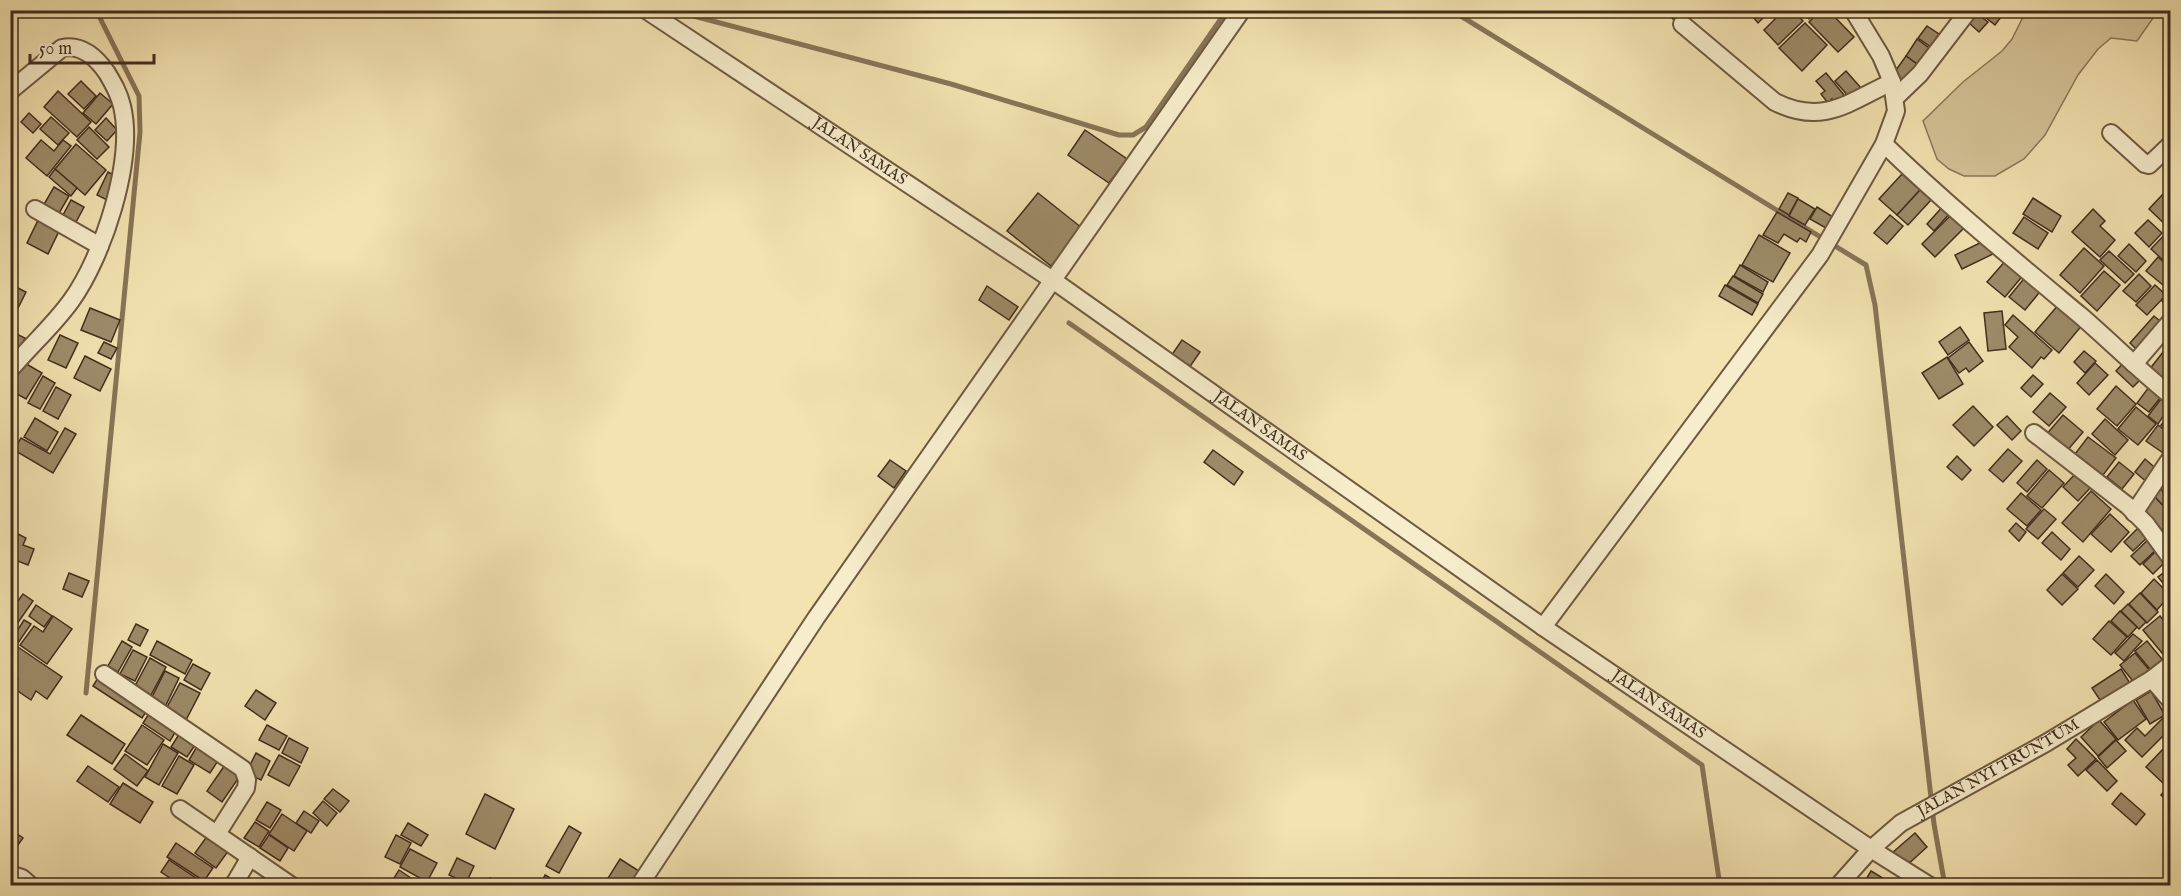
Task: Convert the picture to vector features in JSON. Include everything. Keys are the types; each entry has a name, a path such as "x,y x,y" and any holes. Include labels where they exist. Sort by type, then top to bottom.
{"street":[{"name":"JALAN SAMAS","path":"646,10 1054,281 1543,627 1872,849 1930,885"},
{"path":"639,885 816,618 1242,10"},
{"path":"1543,627 1820,255 1884,144 1896,111 1894,90 1881,56 1853,10"},
{"path":"1682,24 1774,102 1806,113 1831,111 1894,90 1920,74 1969,10"},
{"path":"10,91 62,48 73,46 82,49 101,64 116,87 125,129 123,168 114,204 100,246 84,283 10,370"},
{"path":"2110,133 2145,164 2150,165 2170,145"},
{"path":"1884,144 1960,215 2170,395"},
{"path":"35,209 100,246"},
{"path":"2134,364 2170,322"},
{"path":"2034,433 2134,513 2146,524 2170,557"},
{"path":"2134,513 2170,459"},
{"name":"JALAN NYI TRUNTUM","path":"1838,885 1872,849 1901,823 2046,743 2152,679 2170,665"},
{"path":"104,674 243,769 247,776 246,788 217,834"},
{"path":"2152,679 2170,700"},
{"path":"180,809 292,885"},
{"path":"233,885 250,857"},
{"path":"10,874 22,878 31,885"}],"shaded area":[{"path":"2026,11 2158,11 2137,41 2111,38 2098,49 2078,75 2045,135 2024,159 1995,176 1964,176 1949,169 1937,159 1923,121 1963,82 2002,51 2012,39"}],"building":[{"path":"1664,10 1683,10 1674,20"},
{"path":"1747,10 1768,10 1769,12 1758,23"},
{"path":"1784,10 1793,10 1803,21 1778,45 1764,30"},
{"path":"1801,10 1818,10 1809,19"},
{"path":"1821,10 1828,10 1854,37 1838,52 1809,22"},
{"path":"1982,10 1992,10 2001,17 1995,25 1980,13"},
{"path":"1976,13 1988,22 1979,32 1968,22"},
{"path":"1805,23 1827,45 1802,71 1779,48"},
{"path":"1927,26 1939,34 1931,47 1918,38"},
{"path":"1917,39 1929,48 1917,64 1906,56"},
{"path":"1906,56 1917,64 1903,85 1891,77"},
{"path":"1846,71 1861,88 1850,98 1835,81"},
{"path":"1826,73 1844,95 1835,103 1832,99 1828,103 1821,94 1825,91 1816,81"},
{"path":"81,81 96,96 84,109 68,94"},
{"path":"58,91 91,122 77,137 44,107"},
{"path":"100,93 113,104 96,124 83,113"},
{"path":"29,113 41,124 33,133 21,122"},
{"path":"51,117 69,133 58,145 40,129"},
{"path":"106,118 117,130 107,141 95,130"},
{"path":"89,127 109,147 97,159 77,140"},
{"path":"1085,130 1127,159 1109,183 1068,155"},
{"path":"41,140 54,151 63,140 71,146 47,176 26,158"},
{"path":"76,144 106,170 85,195 55,169"},
{"path":"55,169 77,188 71,196 49,177"},
{"path":"108,172 119,178 109,201 97,195"},
{"path":"1902,174 1920,190 1897,215 1879,199"},
{"path":"54,187 69,196 58,215 43,206"},
{"path":"1920,190 1931,200 1908,225 1897,215"},
{"path":"2165,192 2170,198 2170,229 2149,209"},
{"path":"1038,193 1082,228 1051,266 1007,231"},
{"path":"1788,193 1798,198 1789,215 1779,209"},
{"path":"2033,198 2061,216 2052,232 2023,214"},
{"path":"1798,199 1815,209 1805,225 1789,216"},
{"path":"71,200 84,207 75,224 62,217"},
{"path":"1944,205 1951,212 1934,231 1927,224"},
{"path":"1817,207 1833,217 1826,228 1810,219"},
{"path":"2093,209 2105,221 2100,226 2115,240 2100,257 2072,232"},
{"path":"1777,212 1811,232 1806,242 1800,238 1797,242 1784,234 1778,243 1763,235"},
{"path":"1953,213 1966,226 1935,257 1922,244"},
{"path":"1890,215 1903,226 1887,244 1874,233"},
{"path":"40,216 61,227 48,254 27,243"},
{"path":"2024,217 2048,233 2038,249 2013,233"},
{"path":"2148,220 2162,233 2149,247 2135,233"},
{"path":"2168,231 2170,233 2170,257 2165,262 2151,249"},
{"path":"1759,235 1790,253 1773,282 1742,265"},
{"path":"1986,240 1993,254 1962,269 1955,255"},
{"path":"2129,244 2146,261 2136,272 2118,256"},
{"path":"2084,248 2104,266 2080,293 2060,275"},
{"path":"2109,251 2134,274 2125,283 2100,260"},
{"path":"2158,257 2170,268 2170,276 2163,285 2146,271"},
{"path":"2007,259 2025,273 2005,297 1987,282"},
{"path":"1740,265 1768,282 1763,292 1734,276"},
{"path":"2104,271 2120,285 2097,311 2081,296"},
{"path":"2139,274 2151,286 2136,302 2123,291"},
{"path":"2027,275 2043,288 2025,310 2009,297"},
{"path":"1733,276 1763,294 1758,303 1727,285"},
{"path":"10,284 26,292 12,320 10,319"},
{"path":"1725,285 1758,304 1752,315 1719,296"},
{"path":"2155,285 2166,295 2147,315 2136,305"},
{"path":"987,286 1018,307 1009,320 979,300"},
{"path":"2170,292 2170,310 2162,301"},
{"path":"2060,303 2083,324 2059,353 2035,332"},
{"path":"90,308 120,320 111,342 81,330"},
{"path":"2002,311 2006,349 1988,351 1984,313"},
{"path":"2013,315 2052,350 2044,359 2041,357 2032,368 2009,347 2018,337 2005,325"},
{"path":"2154,316 2166,326 2141,354 2130,343"},
{"path":"1960,327 1969,340 1948,355 1939,342"},
{"path":"10,331 25,338 16,355 10,352"},
{"path":"60,335 78,343 66,368 48,360"},
{"path":"1182,340 1200,352 1189,368 1171,356"},
{"path":"104,342 117,348 111,359 98,353"},
{"path":"1969,342 1983,361 1969,372 1966,368 1959,373 1948,358"},
{"path":"2167,347 2170,349 2170,371 2162,381 2149,370"},
{"path":"2084,351 2096,361 2085,373 2074,362"},
{"path":"85,356 111,369 100,391 74,378"},
{"path":"1947,357 1963,384 1939,399 1922,373"},
{"path":"2127,359 2145,375 2133,387 2116,371"},
{"path":"23,362 42,373 26,399 10,390 10,381"},
{"path":"2095,363 2108,375 2089,395 2077,383"},
{"path":"2033,375 2043,384 2031,397 2021,388"},
{"path":"43,376 55,383 40,409 28,403"},
{"path":"2152,383 2164,393 2149,412 2137,403"},
{"path":"2116,386 2136,404 2117,426 2097,409"},
{"path":"56,387 71,395 58,419 43,411"},
{"path":"2050,393 2066,407 2049,426 2033,412"},
{"path":"2164,395 2170,399 2170,406 2158,424 2148,416"},
{"path":"1973,406 1993,427 1974,446 1953,425"},
{"path":"2136,407 2156,424 2138,445 2118,429"},
{"path":"2170,413 2170,432 2161,425"},
{"path":"2063,415 2083,432 2066,452 2046,435"},
{"path":"2007,416 2021,431 2012,440 1997,425"},
{"path":"35,418 58,432 47,451 24,437"},
{"path":"2105,419 2128,440 2115,455 2092,434"},
{"path":"2158,425 2170,434 2169,457 2146,441"},
{"path":"65,428 76,434 53,473 14,450 21,438 50,454"},
{"path":"2088,437 2116,458 2103,475 2075,454"},
{"path":"2008,449 2022,461 2003,482 1989,470"},
{"path":"1213,450 1243,472 1234,485 1204,462"},
{"path":"1957,456 1971,470 1962,480 1947,467"},
{"path":"2145,459 2160,472 2149,484 2135,472"},
{"path":"890,460 906,471 894,488 878,476"},
{"path":"2037,460 2047,469 2027,492 2017,483"},
{"path":"2119,462 2134,474 2122,489 2107,477"},
{"path":"2049,470 2064,483 2042,508 2027,496"},
{"path":"2077,472 2092,486 2078,501 2063,487"},
{"path":"2170,487 2170,513 2154,496 2161,489 2164,493"},
{"path":"2091,491 2111,509 2083,542 2062,523"},
{"path":"2021,493 2041,510 2027,526 2007,509"},
{"path":"2154,496 2170,513 2170,524 2163,531 2142,509"},
{"path":"2044,509 2056,519 2038,539 2026,529"},
{"path":"2110,514 2129,532 2111,552 2091,534"},
{"path":"2016,523 2026,532 2019,541 2009,531"},
{"path":"2142,524 2151,534 2133,551 2124,542"},
{"path":"2052,532 2070,549 2061,560 2042,543"},
{"path":"18,534 26,538 23,545 34,549 28,565 10,558"},
{"path":"2151,537 2160,546 2140,565 2131,556"},
{"path":"2160,547 2170,557 2153,574 2143,564"},
{"path":"2079,556 2094,570 2078,587 2063,573"},
{"path":"2170,568 2170,584 2166,587 2158,577"},
{"path":"69,573 89,581 82,597 63,589"},
{"path":"2062,574 2078,589 2062,605 2047,590"},
{"path":"2106,574 2124,592 2114,604 2095,586"},
{"path":"2154,579 2170,595 2157,610 2141,593"},
{"path":"2140,593 2158,612 2147,623 2129,604"},
{"path":"23,594 33,601 10,634 10,612"},
{"path":"2128,604 2146,622 2139,629 2121,611"},
{"path":"36,605 52,616 44,627 29,616"},
{"path":"2170,606 2170,619 2165,612"},
{"path":"2120,611 2137,627 2128,637 2111,621"},
{"path":"53,616 72,629 47,664 20,645 34,626 43,632"},
{"path":"2160,616 2170,628 2170,655 2167,659 2143,630"},
{"path":"24,620 31,624 18,643 12,639"},
{"path":"2109,621 2127,637 2111,655 2093,639"},
{"path":"136,624 148,630 140,646 128,640"},
{"path":"2133,634 2142,641 2124,661 2115,653"},
{"path":"122,641 132,647 118,672 108,666"},
{"path":"157,641 192,660 185,674 150,655"},
{"path":"2147,641 2166,664 2154,674 2135,651"},
{"path":"15,645 62,677 47,699 36,691 31,700 12,687 18,679 10,674 10,652"},
{"path":"133,650 147,657 135,681 120,674"},
{"path":"2135,653 2151,672 2136,685 2120,665"},
{"path":"150,658 166,667 151,695 135,686"},
{"path":"193,664 210,673 201,690 184,680"},
{"path":"2121,669 2133,688 2104,706 2092,688"},
{"path":"165,671 179,678 165,707 151,699"},
{"path":"101,673 150,706 142,718 93,686"},
{"path":"180,683 200,693 186,720 166,709"},
{"path":"256,690 276,703 265,720 245,706"},
{"path":"2151,691 2165,715 2150,724 2136,700"},
{"path":"2133,700 2146,719 2118,740 2104,722"},
{"path":"152,709 179,726 170,741 143,723"},
{"path":"2170,711 2170,729 2142,757 2125,740 2137,728 2145,736"},
{"path":"81,715 125,744 112,764 67,735"},
{"path":"2099,720 2116,739 2098,756 2081,737"},
{"path":"142,725 164,740 147,765 125,751"},
{"path":"267,725 287,736 279,750 259,740"},
{"path":"181,731 197,742 187,757 171,747"},
{"path":"289,738 308,748 301,763 282,753"},
{"path":"2076,739 2096,759 2078,776 2068,765 2076,758 2067,749"},
{"path":"2116,740 2126,751 2107,768 2098,757"},
{"path":"199,743 221,756 210,773 189,760"},
{"path":"2170,743 2170,754 2165,749"},
{"path":"163,744 178,753 159,785 145,777"},
{"path":"2163,749 2170,756 2170,781 2166,786 2146,767"},
{"path":"256,753 270,761 261,780 246,773"},
{"path":"125,754 148,771 137,786 114,769"},
{"path":"279,755 300,766 289,786 268,775"},
{"path":"179,756 194,765 177,794 162,786"},
{"path":"2097,760 2117,781 2107,791 2086,770"},
{"path":"227,762 242,773 222,802 207,791"},
{"path":"88,766 119,787 108,802 77,781"},
{"path":"123,783 153,802 140,823 110,804"},
{"path":"2170,785 2170,804 2161,795"},
{"path":"333,789 349,801 340,812 324,799"},
{"path":"2121,793 2145,814 2136,825 2112,804"},
{"path":"485,794 514,809 495,849 466,834"},
{"path":"323,801 337,813 327,826 313,813"},
{"path":"267,802 281,810 270,828 256,820"},
{"path":"304,811 319,821 311,833 296,823"},
{"path":"282,814 307,831 294,851 269,834"},
{"path":"255,822 269,831 259,847 244,838"},
{"path":"408,823 428,835 421,846 401,835"},
{"path":"569,826 581,833 559,873 546,866"},
{"path":"10,829 23,838 10,856"},
{"path":"1915,833 1927,847 1905,867 1892,853"},
{"path":"208,835 229,850 216,868 195,853"},
{"path":"269,835 288,848 280,861 260,848"},
{"path":"396,835 411,843 400,864 385,857"},
{"path":"176,843 213,868 204,881 167,857"},
{"path":"410,849 437,863 427,882 400,867"},
{"path":"457,858 474,866 466,883 449,875"},
{"path":"620,859 642,873 634,886 609,886 605,883"},
{"path":"169,860 202,882 199,886 182,886 161,872"},
{"path":"399,870 423,886 389,886"},
{"path":"1871,871 1891,883 1890,886 1872,886 1865,881"},
{"path":"545,875 564,886 540,886"},
{"path":"490,878 503,886 486,886"}],"waterway":[{"path":"86,693 140,132 139,96 96,10"},
{"path":"671,10 951,84 1119,135 1133,135 1146,127 1227,10"},
{"path":"1451,10 1866,265 1875,305 1934,824 1945,886"},
{"path":"1069,323 1702,765 1720,886"}]}
